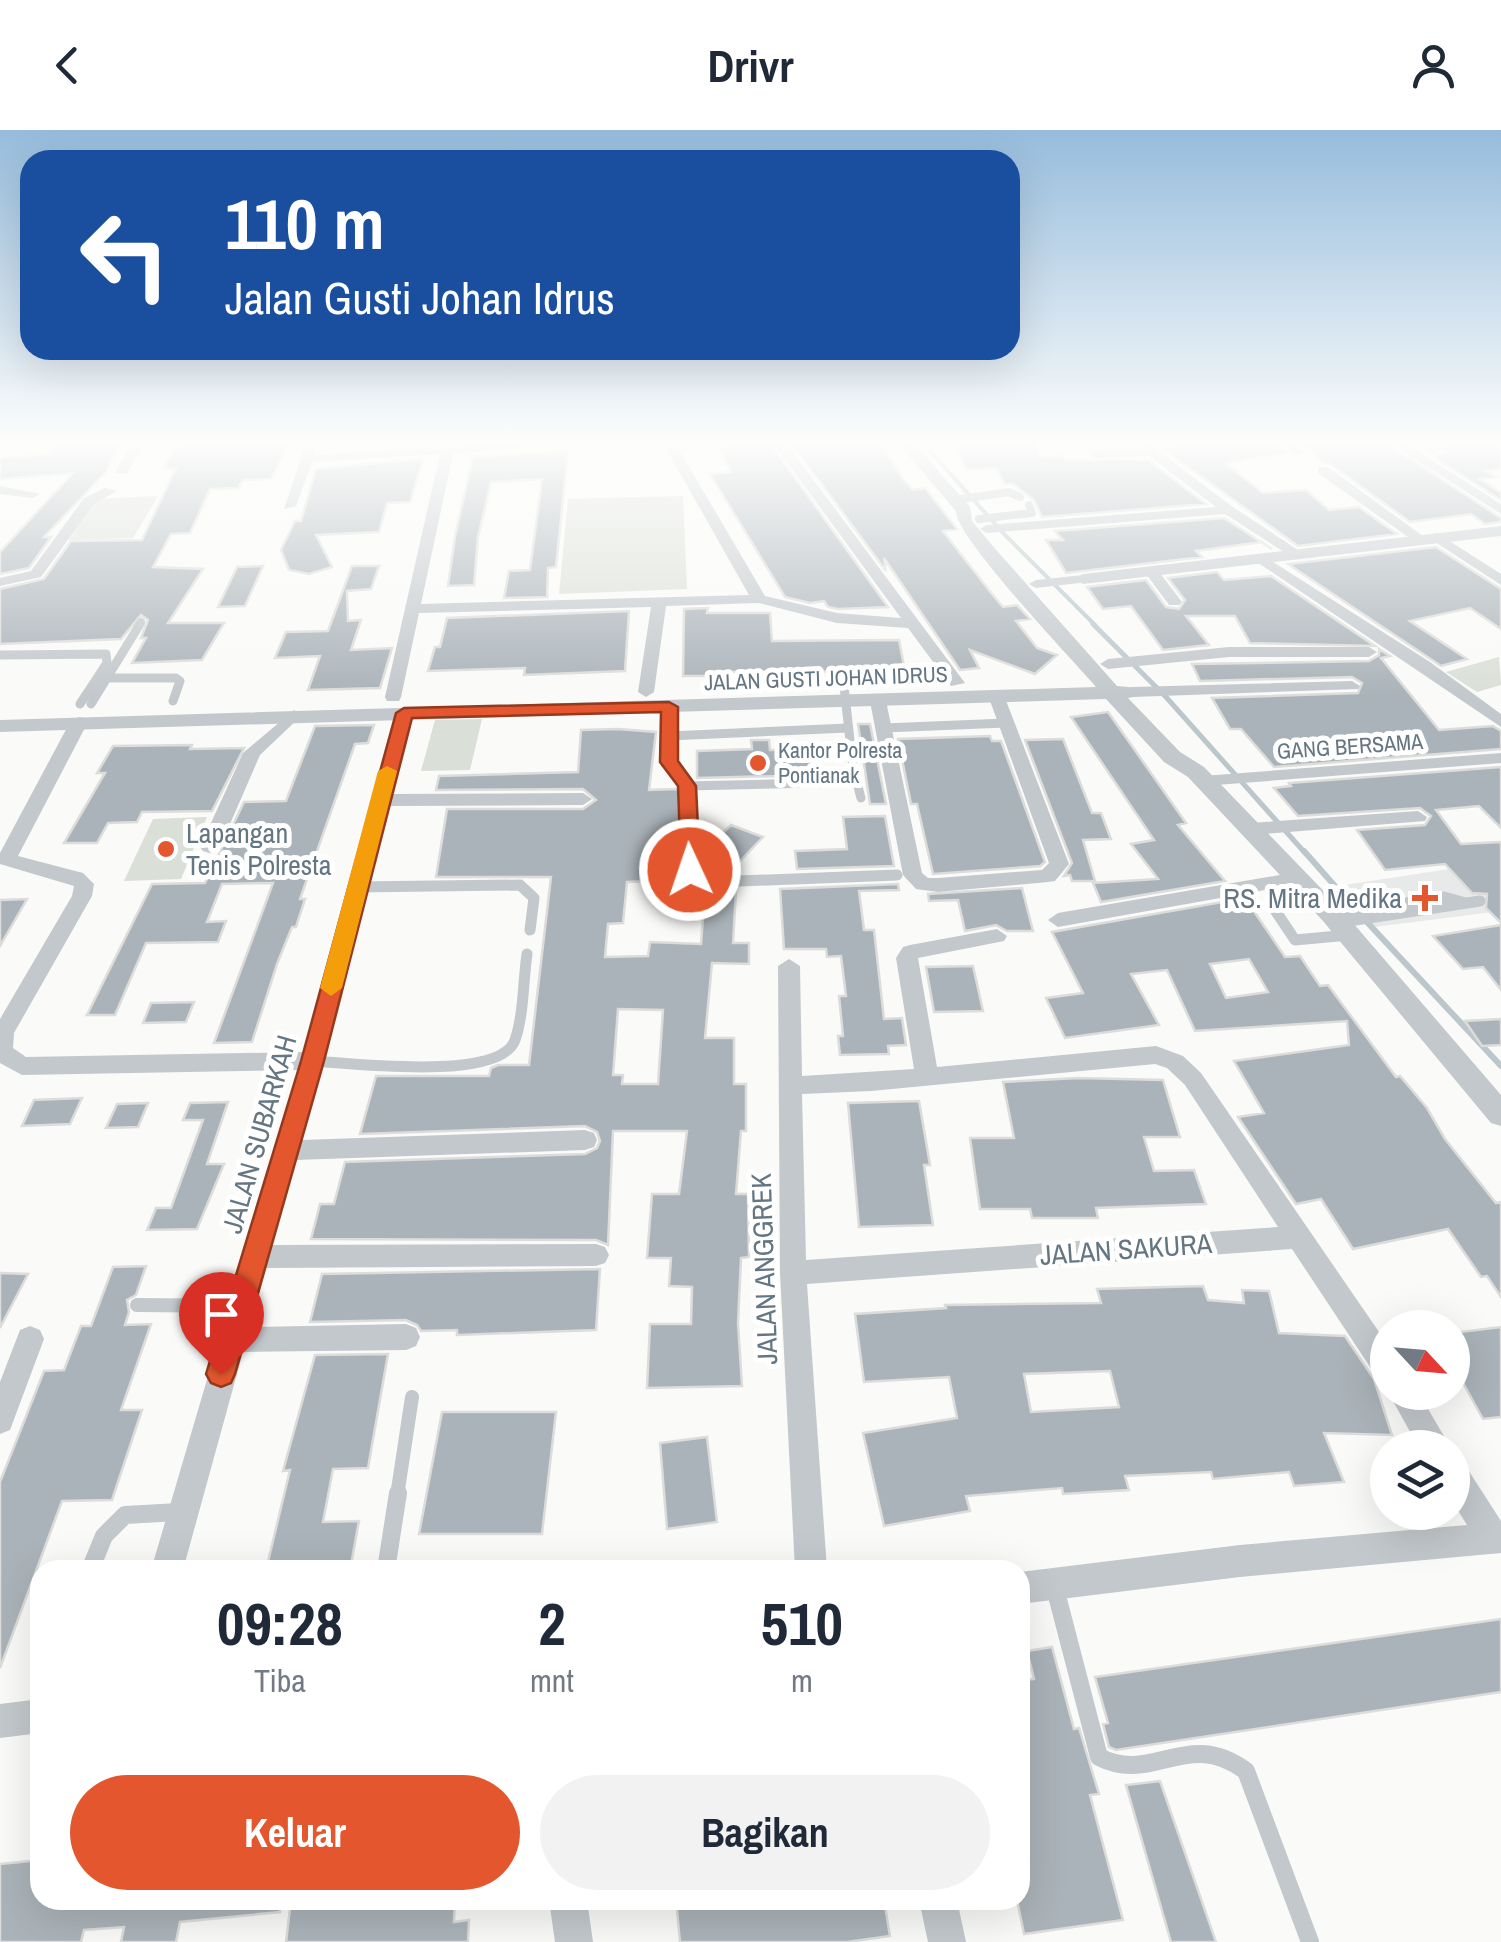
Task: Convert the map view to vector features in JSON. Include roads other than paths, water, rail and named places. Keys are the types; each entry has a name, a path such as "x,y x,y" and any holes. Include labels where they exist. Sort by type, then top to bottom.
{"street":[{"path":"0,582 36,574 70,528"},
{"name":"JALAN SUBARKAH","path":"170,1560 312,1061 379,800 399,705 410,610 429,528"},
{"path":"718,528 760,599"},
{"path":"841,528 958,682"},
{"path":"969,528 1118,679"},
{"path":"989,528 1118,679 1172,757 1208,778 1297,878 1344,917 1501,1130"},
{"path":"1256,528 1297,554"},
{"path":"1412,528 1501,581"},
{"path":"1037,584 1501,531"},
{"path":"1262,559 1424,664 1501,722"},
{"path":"1151,571 1174,602"},
{"path":"410,610 760,599 837,618 914,624"},
{"path":"646,692 650,641 660,601"},
{"path":"1118,679 1146,659 1228,652 1368,652"},
{"name":"JALAN GUSTI JOHAN IDRUS","path":"844,694 878,701 997,698 1118,679"},
{"name":"JALAN GUSTI JOHAN IDRUS","path":"83,710 294,714 646,692 844,694 958,682 1118,679 1179,691 1352,686"},
{"name":"JALAN GUSTI JOHAN IDRUS","path":"2,715 172,702 669,707 762,696"},
{"path":"878,701 917,880 938,885 1048,876 1060,864 997,698"},
{"path":"83,710 22,835 3,859 76,878 84,884 82,896 1,1032 1,1052 22,1066 312,1061"},
{"path":"210,847 252,753 294,714"},
{"name":"GANG BERSAMA","path":"1208,778 1501,758"},
{"path":"379,800 583,800"},
{"path":"1250,829 1418,817"},
{"path":"1058,920 1297,878"},
{"path":"927,1076 907,958 910,952 996,936"},
{"name":"JALAN ANGGREK","path":"790,966 793,1273 810,1560"},
{"path":"1440,1050 1496,1103"},
{"path":"793,1085 1156,1055 1174,1062 1193,1079 1370,1343"},
{"path":"286,1150 585,1140"},
{"name":"JALAN SAKURA","path":"793,1273 1300,1237"},
{"path":"254,1257 596,1255"},
{"path":"230,1340 406,1337"},
{"path":"0,1420 30,1339"},
{"path":"1030,1587 1240,1561 1497,1538 1470,1499"},
{"path":"0,1721 30,1717"},
{"path":"569,1910 574,1942"},
{"path":"940,1910 947,1942"}],"lane":[{"path":"83,710 109,678 141,622"},
{"path":"0,655 106,654 107,663 83,710"},
{"path":"109,678 176,678 180,682 172,702"},
{"path":"844,694 861,798"},
{"path":"669,707 669,762 687,786 690,883 897,875"},
{"path":"884,728 1006,723"},
{"path":"669,736 848,728"},
{"path":"687,786 857,782"},
{"path":"357,887 520,885 534,898 530,930"},
{"path":"1344,917 1295,940 1274,907 1344,917 1480,901"},
{"path":"312,1061 468,1064 496,1058 510,1050 515,1040 526,954"},
{"path":"137,1305 240,1306"},
{"path":"388,1560 412,1397"},
{"path":"94,1560 104,1536 125,1515 183,1511"},
{"path":"1054,1584 1099,1757 1118,1767 1212,1750 1234,1758 1246,1771 1310,1942"}],"waterway":[{"path":"998,528 1096,626"},
{"path":"1093,624 1166,697 1306,854"},
{"path":"1304,851 1357,911"},
{"path":"1366,921 1501,1066"}],"place":[{"name":"Kantor Polresta Pontianak","path":"758,763"},
{"name":"Lapangan Tenis Polresta","path":"166,849"},
{"name":"RS. Mitra Medika","path":"1425,898"}]}
